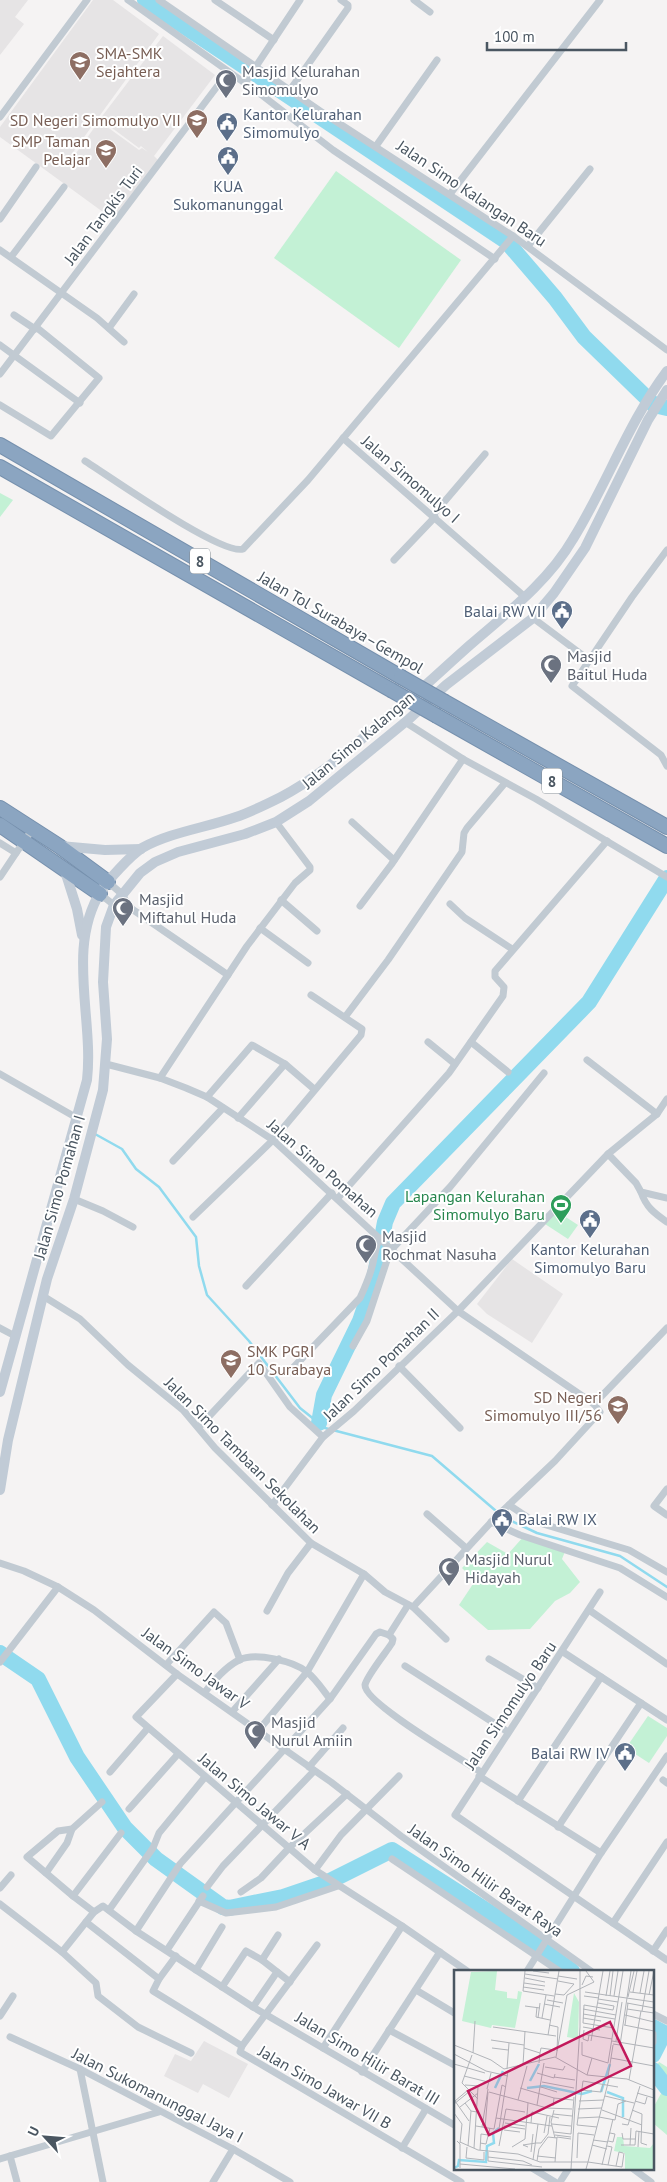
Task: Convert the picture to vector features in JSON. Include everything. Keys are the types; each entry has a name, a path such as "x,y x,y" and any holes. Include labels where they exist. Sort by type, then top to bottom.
{"highway":[{"name":"Jalan Tol Surabaya–Gempol","path":"0,445 401,677 667,827"},
{"name":"Jalan Tol Surabaya–Gempol","path":"0,467 667,846"},
{"path":"0,808 64,868 100,894"},
{"path":"0,825 59,846 108,882"}],"main road":[{"path":"649,408 652,391 667,371"},
{"path":"649,408 664,393"},
{"name":"Jalan Simo Kalangan","path":"100,894 108,882 141,849 172,836 238,817 283,796 313,777 397,710 525,597 573,541 649,408"},
{"name":"Jalan Simo Kalangan","path":"114,904 140,873 155,862 178,852 246,834 276,822 309,801 405,722 446,685 533,618 554,593 585,548 649,408"},
{"path":"573,541 585,548"},
{"path":"59,846 105,850 141,849"},
{"path":"0,1392 77,1118 89,1065 83,941 77,909 64,868"},
{"path":"83,941 88,920 100,894"},
{"name":"Jalan Simo Pomahan I","path":"0,1490 5,1452 4,1439 43,1296 74,1200 110,1065 103,982 106,927 114,904"}],"street":[{"path":"0,117 87,0"},
{"path":"128,0 228,72 246,81 333,150 497,256"},
{"name":"Jalan Simo Kalangan Baru","path":"159,0 290,90 450,194 512,238 528,246 667,350"},
{"path":"216,0 274,40"},
{"path":"246,81 300,0"},
{"path":"290,90 348,8 348,4 341,0"},
{"path":"414,0 430,12"},
{"path":"450,194 600,0"},
{"path":"376,146 437,60"},
{"name":"Jalan Tangkis Turi","path":"0,374 228,72"},
{"path":"0,219 36,167"},
{"path":"528,246 590,169"},
{"path":"11,258 64,187"},
{"name":"Jalan Simomulyo I","path":"512,238 343,438 525,597"},
{"path":"0,250 109,328 124,342"},
{"path":"109,328 134,294"},
{"path":"0,405 51,436 80,403 99,376 36,328 14,314"},
{"path":"0,344 80,403"},
{"path":"85,460 183,524 232,550 238,551 243,550 343,438"},
{"path":"394,560 434,516 485,454"},
{"path":"667,550 572,686 661,755 667,766"},
{"path":"533,618 589,660"},
{"path":"405,722 463,759 666,876"},
{"path":"360,906 463,759"},
{"path":"345,1017 388,960 462,852 464,833 467,828 506,783"},
{"path":"160,1078 260,928 281,900 310,869 276,822"},
{"path":"352,822 394,860"},
{"path":"0,877 28,835"},
{"path":"338,1198 455,1064 505,992 494,974 512,949 607,841"},
{"path":"0,843 16,853"},
{"path":"108,882 122,894 129,907"},
{"path":"100,894 114,904 129,907 228,974"},
{"path":"281,900 317,931"},
{"path":"450,904 465,918 512,949"},
{"path":"260,928 308,963"},
{"path":"193,1217 272,1140 362,1032 362,1029 311,995"},
{"path":"428,1042 455,1064"},
{"path":"470,1042 508,1072"},
{"path":"206,1098 252,1045 285,1064 314,1090"},
{"path":"588,1060 657,1114"},
{"path":"238,1118 285,1064"},
{"name":"Jalan Simo Pomahan","path":"110,1065 160,1078 206,1098 272,1140 338,1198 458,1311 594,1404"},
{"path":"354,1346 367,1320 391,1248 450,1187 544,1073"},
{"path":"0,1074 77,1118"},
{"name":"Jalan Simo Pomahan II","path":"272,1506 324,1438 458,1311 608,1154 657,1114 666,1102"},
{"path":"173,1161 223,1108"},
{"path":"608,1154 636,1183 645,1204 667,1222"},
{"path":"641,1192 667,1198"},
{"path":"246,1286 332,1193"},
{"path":"74,1200 103,1211 134,1227"},
{"path":"289,1372 360,1298 374,1258 375,1246 381,1239"},
{"name":"Jalan Simo Tambaan Sekolahan","path":"43,1296 80,1319 198,1427 215,1448 311,1543 364,1574 385,1592 410,1606 446,1639"},
{"path":"0,1328 15,1336"},
{"path":"389,1635 410,1606 492,1520 598,1414 600,1411 594,1404 667,1329"},
{"path":"198,1427 259,1363 290,1407 324,1438"},
{"path":"399,1366 460,1428"},
{"path":"667,1488 654,1506 667,1515"},
{"path":"507,1507 533,1521 630,1550 667,1572"},
{"path":"427,1514 466,1548"},
{"path":"492,1520 520,1535 620,1568 667,1597"},
{"path":"268,1611 288,1573 311,1543"},
{"name":"Jalan Simo Jawar V","path":"0,1563 24,1571 58,1587 94,1610 177,1674 347,1794 366,1811"},
{"path":"258,1731 307,1672 364,1574"},
{"path":"4,1657 58,1587"},
{"name":"Jalan Simomulyo Baru","path":"573,1897 455,1815 480,1774 563,1652 600,1592"},
{"path":"589,1610 667,1664"},
{"path":"166,1665 214,1612 226,1624 240,1660"},
{"path":"136,1931 180,1864 330,1699 376,1634 380,1632 389,1635 393,1639 366,1682 367,1690 375,1700 402,1722 558,1827 601,1853"},
{"path":"563,1652 667,1720"},
{"path":"205,1692 215,1680 240,1660 279,1659 307,1672 330,1699"},
{"path":"232,1712 279,1659"},
{"path":"489,1659 538,1688"},
{"path":"405,1666 508,1732"},
{"name":"Jalan Simo Jawar V A","path":"177,1674 136,1715 136,1718 315,1870 466,1970"},
{"path":"518,1800 601,1676"},
{"path":"558,1827 641,1703"},
{"path":"110,1772 148,1728"},
{"path":"207,1887 223,1866 262,1826 311,1769 343,1728"},
{"name":"Jalan Simo Jawar V A","path":"129,1809 178,1754"},
{"path":"528,1970 601,1853 667,1756"},
{"path":"109,1910 151,1851 158,1833 205,1776"},
{"name":"Jalan Simo Jawar V A","path":"315,1870 341,1835 399,1776"},
{"path":"241,1892 261,1878 289,1848 347,1794"},
{"path":"46,1873 67,1843 72,1829 102,1802"},
{"name":"Jalan Simo Hilir Barat Raya","path":"366,1811 546,1942 589,1970"},
{"path":"72,1829 58,1831 27,1857 94,1912"},
{"path":"73,1896 121,1833"},
{"path":"613,1923 667,1842"},
{"name":"Jalan Simo Hilir Barat Raya","path":"392,1859 538,1954 558,1970"},
{"path":"0,1888 10,1875"},
{"path":"167,1950 201,1898 226,1913 276,1907 333,1881"},
{"path":"573,1897 667,1960"},
{"path":"0,1904 62,1952 96,1983 98,1996 138,2027 191,2053"},
{"path":"62,1952 101,1906 136,1931 266,2014"},
{"path":"86,1922 159,1979"},
{"path":"323,2048 402,1926"},
{"path":"196,1970 222,1927"},
{"path":"653,1951 667,1930"},
{"path":"262,1960 278,1935"},
{"name":"Jalan Simo Jawar VII B","path":"317,1945 242,2046 240,2053 461,2182"},
{"path":"222,1987 246,1952 262,1960 290,1982"},
{"path":"362,2072 440,1952"},
{"path":"176,1956 159,1979 153,1991 242,2046"},
{"path":"253,2007 277,1972"},
{"path":"416,1990 454,2013"},
{"path":"0,2016 13,1996"},
{"name":"Jalan Simo Hilir Barat III","path":"266,2014 454,2125"},
{"path":"654,2014 667,2021"},
{"path":"390,2030 454,2065"},
{"name":"Jalan Sukomanunggal Jaya I","path":"10,2037 80,2069 233,2149 290,2182"},
{"path":"80,2069 91,2131 103,2182"},
{"path":"402,2148 426,2109"},
{"path":"0,2159 160,2112"},
{"path":"213,2182 233,2149"},
{"path":"10,2156 17,2182"},
{"path":"535,2170 555,2182"},
{"path":"560,2182 568,2170"},
{"path":"635,2170 651,2182"}],"shaded area":[{"path":"0,0 28,0 15,17 24,24 0,55"},
{"path":"93,0 113,0 159,34 71,155 74,156 99,121 139,150 142,148 148,152 141,146 139,148 100,119 163,36 215,75 154,156 158,160 114,220 0,137 0,127"},
{"path":"512,1259 563,1294 532,1343 487,1314 477,1304"},
{"path":"204,2041 248,2064 229,2098 203,2084 198,2093 164,2076 175,2054 191,2061"}],"green space":[{"path":"336,171 461,260 399,348 274,258"},
{"path":"0,493 13,500 0,517"},
{"name":"Lapangan Kelurahan Simomulyo Baru","path":"555,1210 578,1225 568,1239 545,1224"},
{"path":"524,1536 566,1549 562,1559 580,1582 570,1593 555,1601 530,1629 488,1630 459,1605 475,1581 462,1568 487,1542 508,1554"},
{"path":"648,1716 667,1728 667,1736 649,1763 626,1748"},
{"path":"659,2062 667,2067 667,2135 654,2124 654,2106 663,2090 654,2083 654,2070"}],"waterway":[{"path":"145,0 506,241 555,298 584,337 654,405 667,408"},
{"path":"319,1423 324,1395 360,1321 374,1280 385,1222 393,1203 589,1002 667,878"},
{"path":"95,1134 122,1149 136,1169 159,1187 196,1237 199,1266 207,1295 249,1341 300,1408 325,1428 432,1456 503,1517 537,1533 620,1556 667,1587"},
{"path":"0,1653 38,1679 77,1757 125,1828 156,1859 223,1907 229,1908 283,1897 330,1881 392,1850 506,1923 571,1970"},
{"path":"654,2028 664,2033 654,2053"},
{"path":"654,2071 667,2088"}],"place":[{"name":"SMA-SMK Sejahtera","path":"80,81"},
{"name":"Masjid Kelurahan Simomulyo","path":"226,99"},
{"name":"SD Negeri Simomulyo VII","path":"197,139"},
{"name":"Kantor Kelurahan Simomulyo","path":"227,142"},
{"name":"SMP Taman Pelajar","path":"106,169"},
{"name":"KUA Sukomanunggal","path":"228,176"},
{"name":"Balai RW VII","path":"562,630"},
{"name":"Masjid Baitul Huda","path":"551,684"},
{"name":"Masjid Miftahul Huda","path":"123,927"},
{"name":"Lapangan Kelurahan Simomulyo Baru","path":"561,1224"},
{"name":"Kantor Kelurahan Simomulyo Baru","path":"590,1239"},
{"name":"Masjid Rochmat Nasuha","path":"366,1264"},
{"name":"SMK PGRI 10 Surabaya","path":"231,1379"},
{"name":"SD Negeri Simomulyo III/56","path":"618,1425"},
{"name":"Balai RW IX","path":"502,1538"},
{"name":"Masjid Nurul Hidayah","path":"449,1587"},
{"name":"Masjid Nurul Amiin","path":"255,1750"},
{"name":"Balai RW IV","path":"625,1772"}]}
